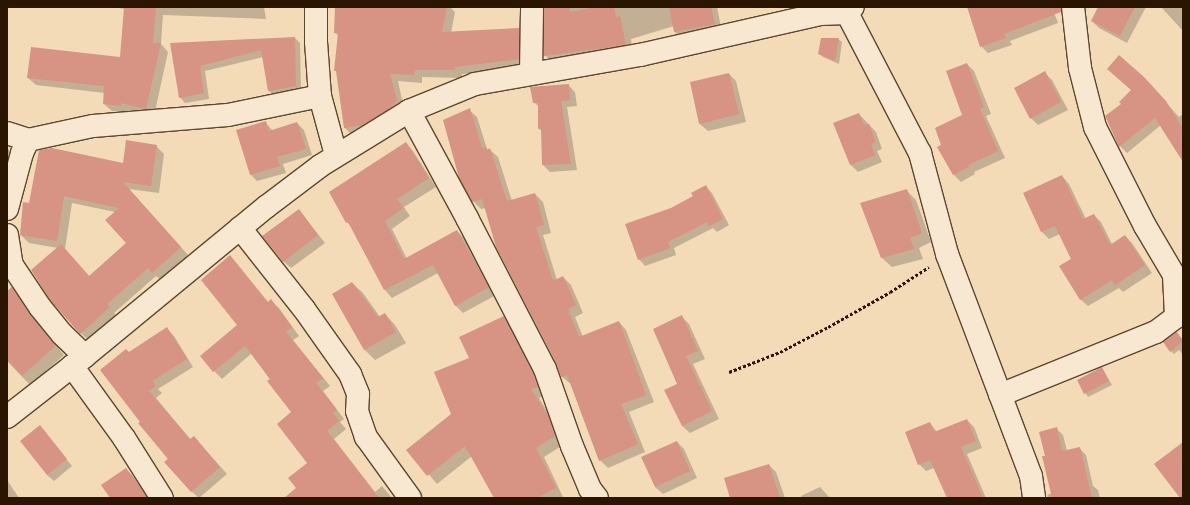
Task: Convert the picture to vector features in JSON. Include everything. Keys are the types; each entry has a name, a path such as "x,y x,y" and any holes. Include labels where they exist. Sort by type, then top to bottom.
{"street":[{"path":"316,7 316,42 320,96 336,155"},
{"path":"531,73 532,7"},
{"path":"1000,395 1156,332 1176,317 1174,275 1145,226 1095,127 1080,68 1073,7"},
{"path":"7,416 79,361 240,228 320,166 409,111 475,84 640,55 820,14 850,10 920,153 947,254 1032,476 1034,498"},
{"path":"7,133 28,140 93,126 228,115 320,96"},
{"path":"409,111 467,218 545,369 572,446 590,489 597,498"},
{"path":"7,209 22,153 28,140"},
{"path":"240,228 304,309 350,374 358,394 358,411 366,437 410,498"},
{"path":"7,235 12,265 40,307 62,334 124,438 162,498"}],"path":[{"path":"729,372 780,352 828,327 890,292 947,254"}],"building":[{"path":"124,7 156,7 153,43 161,43 146,109 121,103 121,106 103,104 104,86 27,78 31,47 120,57"},
{"path":"335,7 447,7 442,32 519,28 519,59 455,67 455,70 415,70 414,75 390,74 397,101 388,110 362,125 344,128 336,71 334,71 338,33 334,33"},
{"path":"544,7 570,7 570,12 597,7 614,7 616,17 620,16 626,45 544,56"},
{"path":"669,7 711,7 715,24 674,32"},
{"path":"967,7 1061,7 1061,12 1004,34 1006,38 980,47"},
{"path":"1098,7 1135,7 1120,36 1091,21"},
{"path":"295,37 296,86 268,91 261,50 200,66 204,93 179,98 170,43"},
{"path":"821,38 839,38 835,61 818,54"},
{"path":"1119,55 1144,77 1166,101 1183,129 1183,162 1155,118 1119,147 1105,116 1121,104 1119,102 1131,90 1107,69"},
{"path":"967,63 984,107 980,109 998,151 968,165 969,167 953,175 937,147 941,145 935,128 962,115 946,71"},
{"path":"1045,71 1061,102 1030,119 1014,88"},
{"path":"729,73 739,114 699,124 690,82"},
{"path":"569,84 570,100 561,101 571,164 542,165 541,128 538,129 538,103 533,103 530,87"},
{"path":"470,108 482,148 486,147 487,150 490,148 507,201 535,193 544,225 536,227 553,281 563,276 576,305 568,309 579,337 619,321 646,395 621,404 638,444 599,461 567,375 561,377 556,363 496,247 482,199 472,202 459,178 443,120"},
{"path":"859,113 864,125 869,124 876,142 871,144 875,155 850,165 833,123"},
{"path":"266,121 269,131 297,122 306,149 277,157 280,166 250,175 236,130"},
{"path":"126,140 157,145 151,186 123,182 181,247 152,273 148,268 107,304 110,307 80,334 50,300 31,270 61,244 89,276 126,243 105,220 119,208 64,196 57,241 20,235 23,202 29,203 39,150 52,148 123,163"},
{"path":"406,142 429,178 397,199 403,208 385,221 404,259 457,230 489,287 455,306 433,265 384,290 348,222 346,223 329,192"},
{"path":"1062,175 1083,219 1094,214 1110,245 1125,235 1145,265 1115,285 1112,280 1080,300 1059,266 1071,259 1055,226 1041,232 1023,193"},
{"path":"706,185 723,219 709,226 707,222 668,242 670,248 638,260 625,224 671,208 693,196 691,193"},
{"path":"907,189 922,233 910,238 914,249 881,258 860,203"},
{"path":"299,209 318,235 283,262 262,236"},
{"path":"230,255 268,302 271,299 292,327 286,332 323,378 316,383 337,410 333,413 339,421 327,431 379,498 284,498 296,488 288,478 307,463 277,424 291,412 267,381 270,379 245,346 213,372 200,356 237,325 201,280"},
{"path":"352,282 378,317 385,313 396,332 364,350 332,294"},
{"path":"12,287 30,315 56,345 22,376 7,359 7,291"},
{"path":"682,315 698,351 686,356 712,411 682,426 664,390 677,384 653,329"},
{"path":"504,316 533,374 538,387 531,389 548,416 555,436 536,448 556,488 537,498 494,498 465,446 427,476 406,450 451,414 434,372 469,358 459,337"},
{"path":"167,327 187,359 152,381 156,386 149,391 190,439 194,436 220,467 191,492 164,462 168,459 138,423 140,422 100,370 126,349 129,352"},
{"path":"1177,332 1183,341 1170,352 1163,342"},
{"path":"1102,367 1109,381 1084,394 1077,380"},
{"path":"967,419 976,441 961,447 983,498 947,498 930,460 918,465 905,432 930,422 934,432"},
{"path":"40,425 67,459 47,475 20,441"},
{"path":"1057,427 1062,451 1080,447 1092,498 1052,498 1042,456 1045,456 1039,432"},
{"path":"677,441 690,471 655,487 641,457"},
{"path":"1183,442 1183,498 1180,498 1154,464"},
{"path":"769,464 780,498 730,498 724,478"},
{"path":"126,468 147,498 110,498 101,485"}]}
